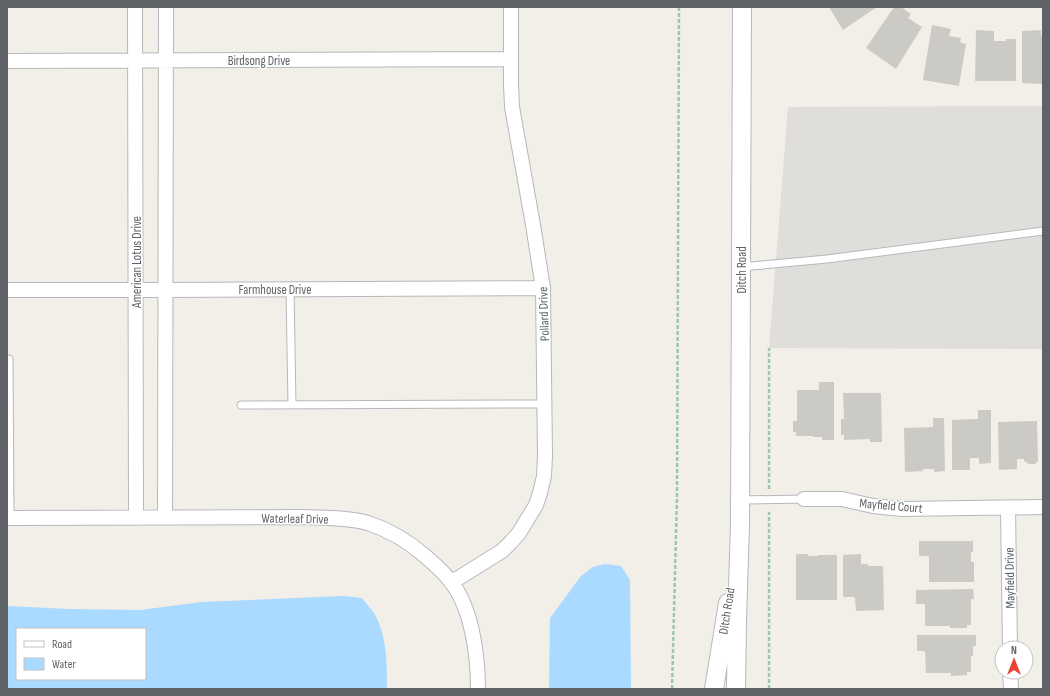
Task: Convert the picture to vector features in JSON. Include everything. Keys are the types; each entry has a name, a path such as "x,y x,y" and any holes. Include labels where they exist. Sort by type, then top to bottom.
{"street":[{"name":"American Lotus Drive","path":"135,7 136,518"},
{"path":"165,518 166,7"},
{"name":"Pollard Drive","path":"452,582 476,568 507,546 519,532 536,505 544,476 543,288 512,107 511,7"},
{"name":"Ditch Road","path":"736,689 736,621 740,500 742,7"},
{"name":"Birdsong Drive","path":"7,61 511,59"},
{"name":"Farmhouse Drive","path":"7,290 543,288"},
{"name":"Mayfield Court","path":"804,499 842,499 873,506 902,508 1043,507"},
{"name":"Mayfield Drive","path":"1008,508 1010,640"},
{"name":"Waterleaf Drive","path":"8,518 334,518 367,523 393,532 418,549 452,582 462,602 474,640 477,655 478,689"},
{"name":"Ditch Road","path":"714,689 739,533"}],"lane":[{"path":"741,267 826,259 1043,231"},
{"path":"290,289 292,405"},
{"path":"8,518 9,359"},
{"path":"241,405 544,404"},
{"name":"Mayfield Court","path":"740,500 804,499"}],"path":[{"path":"672,689 677,496 679,7"},
{"path":"769,348 769,689"}],"shaded area":[{"path":"1043,106 1043,349 769,348 788,107"}],"water":[{"path":"605,564 621,566 630,580 631,689 549,689 550,618 581,576 593,567"},
{"path":"344,596 362,598 374,613 382,631 386,660 387,689 7,689 7,606 140,610 202,602"}],"building":[{"path":"829,7 877,7 843,30"},
{"path":"894,7 901,7 911,14 908,18 922,27 896,69 866,48"},
{"path":"932,25 951,29 949,36 961,38 960,42 966,44 959,86 923,80"},
{"path":"976,30 994,31 994,41 1016,39 1016,81 975,81"},
{"path":"1041,30 1041,36 1043,36 1043,84 1022,83 1022,31"},
{"path":"819,382 834,382 834,440 822,440 822,437 813,436 796,436 796,432 793,432 793,421 797,421 797,390 819,390"},
{"path":"843,393 881,393 882,442 870,442 870,439 844,440 844,435 841,435 841,419 844,419"},
{"path":"978,410 991,410 991,463 979,464 979,458 970,458 970,470 952,470 952,420 978,419"},
{"path":"933,418 944,418 945,471 934,472 934,469 923,469 923,471 905,472 904,428 933,427"},
{"path":"1037,421 1038,461 1035,464 1029,464 1024,461 1024,459 1017,459 1017,469 999,470 998,422"},
{"path":"919,541 973,541 971,562 974,562 974,582 929,582 929,556 919,556"},
{"path":"796,554 808,554 808,556 837,555 837,600 796,600"},
{"path":"861,554 861,564 868,564 868,566 883,566 884,610 856,611 855,598 843,597 843,555"},
{"path":"973,589 974,599 971,599 971,625 967,625 967,628 925,626 925,604 916,604 916,590"},
{"path":"917,635 976,635 976,646 973,646 973,656 971,656 971,672 967,672 967,675 951,676 951,673 926,673 925,651 917,651"}]}
